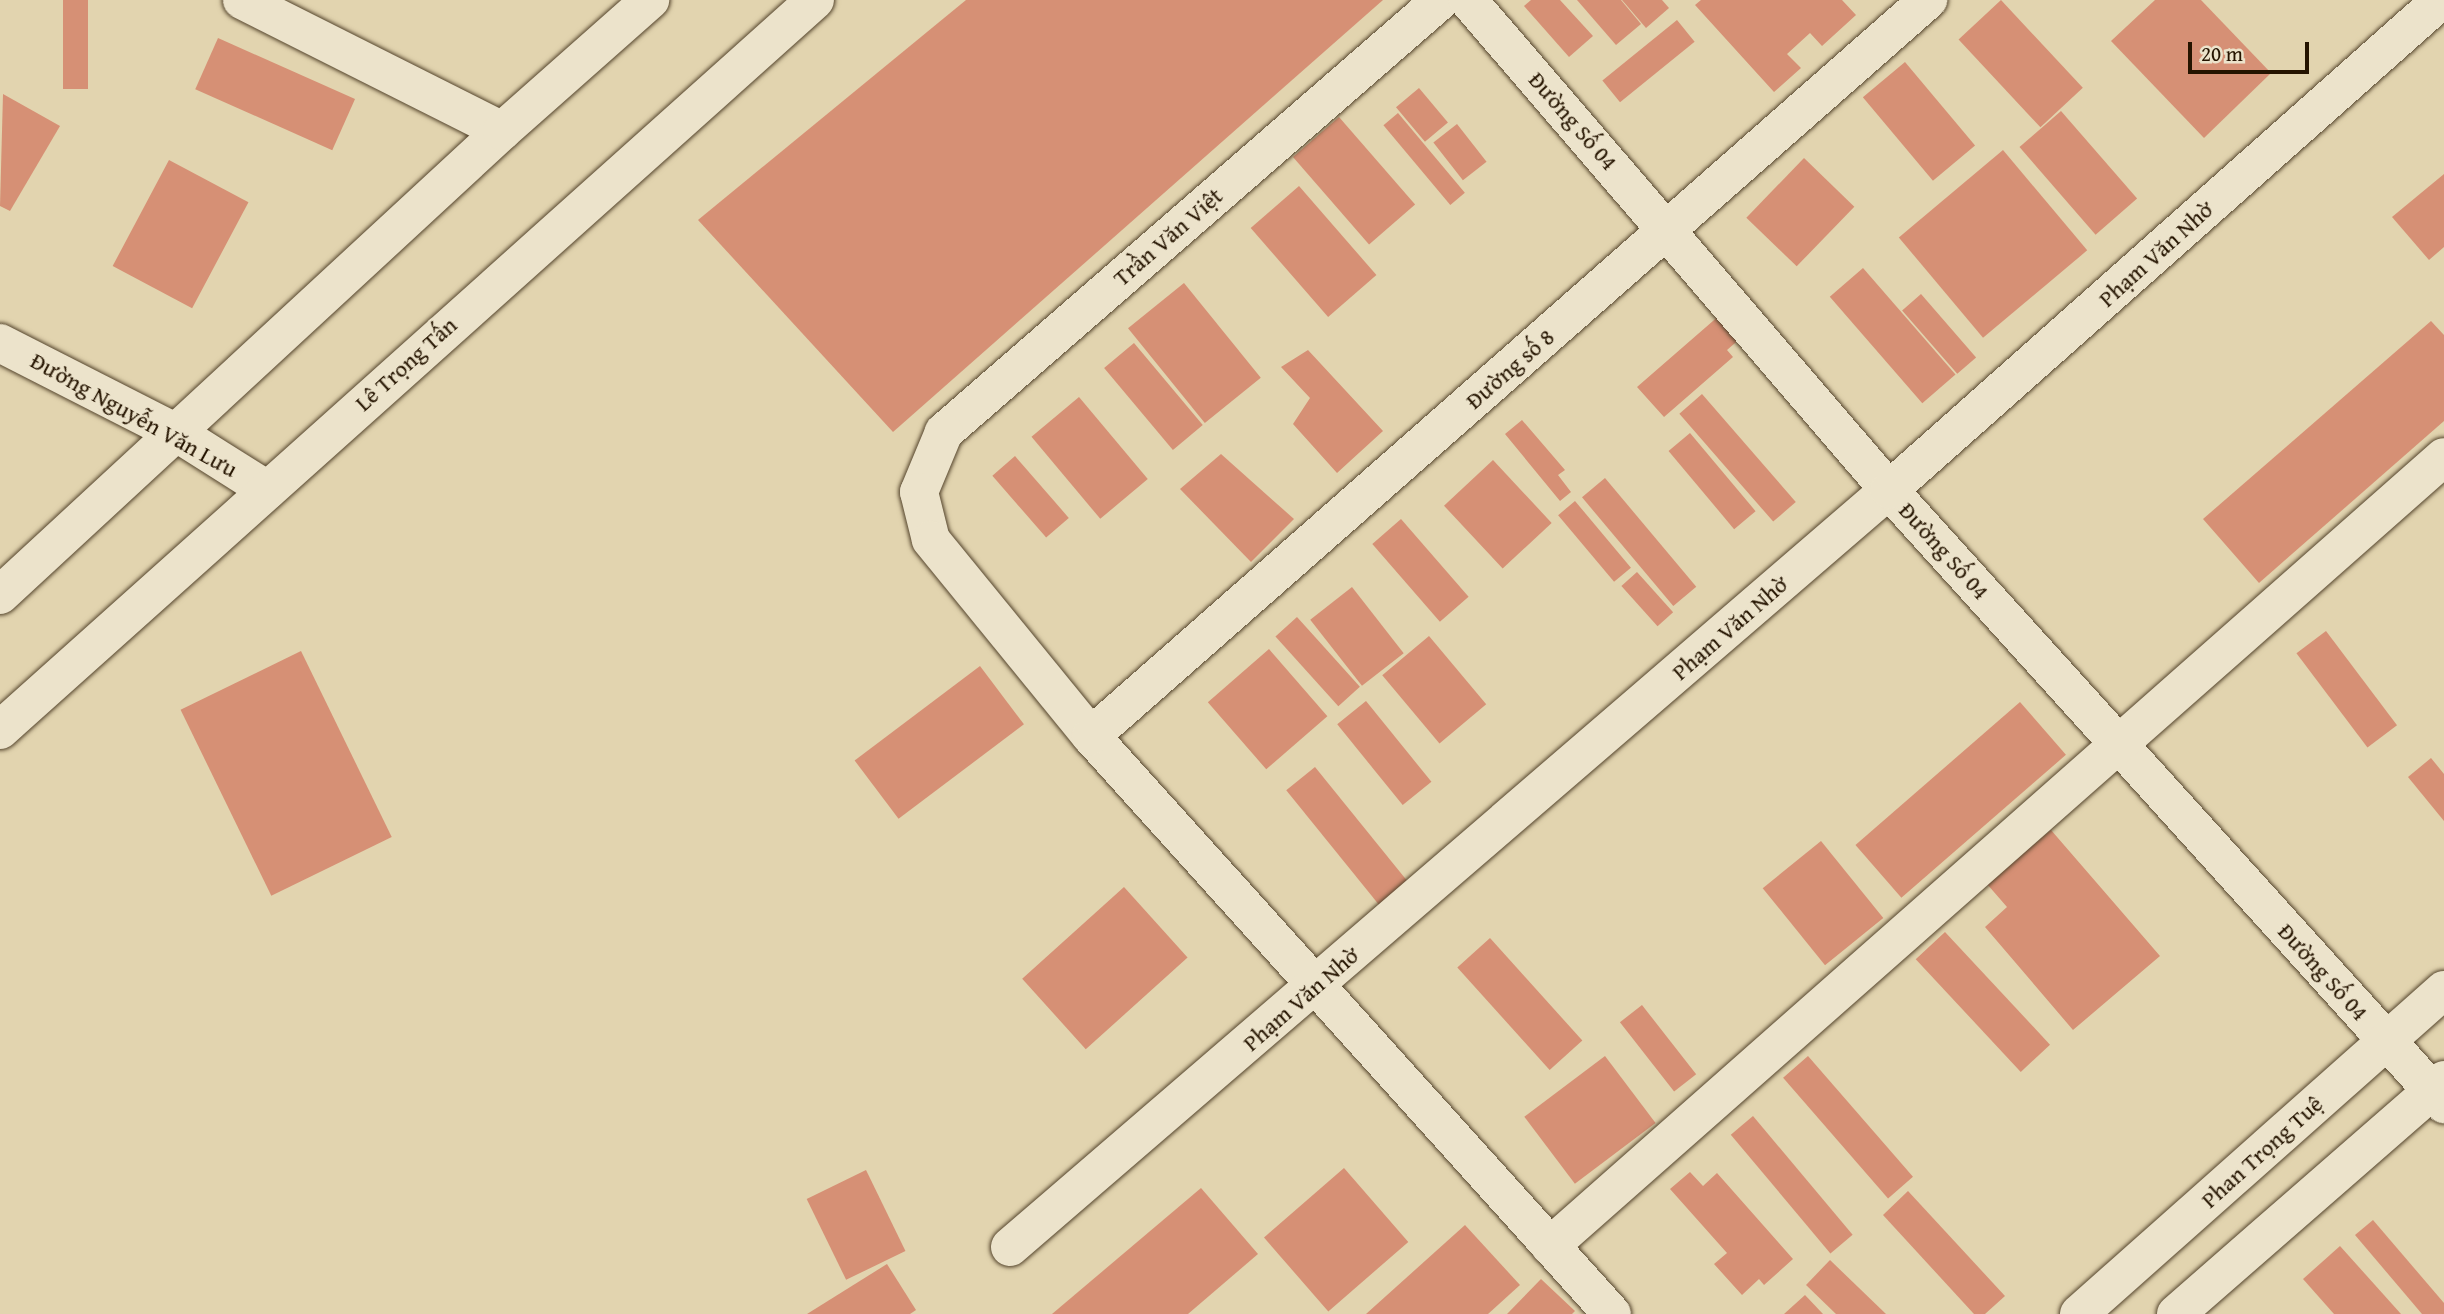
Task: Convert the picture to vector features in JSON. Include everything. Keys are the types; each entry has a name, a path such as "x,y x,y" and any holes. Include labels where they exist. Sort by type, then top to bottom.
{"street":[{"path":"242,0 502,131"},
{"path":"0,595 502,131 650,0"},
{"name":"Lê Trọng Tấn","path":"0,730 815,0"},
{"name":"Trần Văn Việt","path":"1091,736 930,540 919,492 944,432 1441,0"},
{"name":"Đường Số 04","path":"1468,0 1889,490 2386,1041 2440,1092"},
{"name":"Đường số 8","path":"1091,736 1928,0"},
{"name":"Phạm Văn Nhờ","path":"1010,1247 1889,490 2441,0"},
{"name":"Đường Nguyễn Văn Lưu","path":"0,343 177,433 267,489"},
{"path":"1550,1246 2120,746 2444,457"},
{"path":"1091,736 1612,1314"},
{"name":"Phan Trọng Tuệ","path":"2079,1314 2444,990"},
{"path":"2176,1314 2440,1092"}],"building":[{"path":"63,0 88,0 88,89 63,89"},
{"path":"966,0 1383,0 893,432 698,220"},
{"path":"1531,0 1560,0 1593,36 1569,57 1524,6"},
{"path":"1577,0 1621,0 1641,24 1616,45"},
{"path":"1622,0 1662,0 1669,8 1646,28"},
{"path":"1701,0 1842,0 1856,15 1822,46 1810,33 1787,54 1801,68 1774,92 1695,5"},
{"path":"2001,0 2083,88 2040,127 1959,40"},
{"path":"2155,0 2201,0 2271,73 2204,138 2111,41"},
{"path":"1677,20 1695,42 1620,102 1602,80"},
{"path":"218,38 355,99 332,150 195,89"},
{"path":"1905,62 1975,145 1933,181 1863,97"},
{"path":"1419,88 1448,122 1425,142 1396,107"},
{"path":"3,94 60,126 10,211 0,206"},
{"path":"2061,111 2137,199 2096,235 2019,147"},
{"path":"1398,113 1465,193 1450,205 1383,125"},
{"path":"1339,117 1415,205 1369,245 1293,157"},
{"path":"1457,124 1487,162 1463,180 1433,142"},
{"path":"2003,150 2087,250 1983,338 1899,237"},
{"path":"1804,158 1854,207 1797,266 1746,218"},
{"path":"169,160 248,202 192,308 113,266"},
{"path":"2444,174 2444,247 2429,260 2392,217"},
{"path":"1299,186 1376,275 1328,317 1251,228"},
{"path":"1863,268 1956,374 1922,403 1830,297"},
{"path":"1184,283 1261,378 1205,423 1128,328"},
{"path":"1921,294 1976,357 1957,374 1902,310"},
{"path":"1721,314 1742,337 1727,350 1733,357 1664,417 1637,387"},
{"path":"2431,321 2444,335 2444,421 2259,583 2203,519"},
{"path":"1134,343 1203,425 1173,450 1104,368"},
{"path":"1308,350 1383,431 1337,473 1293,424 1310,398 1281,367"},
{"path":"1702,394 1796,502 1773,522 1679,414"},
{"path":"1079,397 1148,479 1100,519 1032,437"},
{"path":"1522,420 1565,470 1558,475 1571,492 1560,501 1505,434"},
{"path":"1690,433 1756,511 1734,529 1669,451"},
{"path":"1221,454 1294,519 1251,562 1180,489"},
{"path":"1015,456 1069,518 1046,538 992,476"},
{"path":"1493,460 1552,523 1503,569 1444,506"},
{"path":"1605,478 1696,587 1673,606 1582,497"},
{"path":"1575,501 1631,568 1614,582 1558,515"},
{"path":"1401,519 1469,597 1440,622 1372,544"},
{"path":"1637,572 1673,612 1658,626 1621,586"},
{"path":"1352,587 1404,653 1362,686 1310,620"},
{"path":"1297,617 1360,687 1338,706 1275,636"},
{"path":"2326,631 2397,725 2367,748 2296,653"},
{"path":"1429,636 1486,704 1439,743 1382,675"},
{"path":"1269,649 1327,716 1266,769 1208,702"},
{"path":"301,651 392,837 271,896 181,710"},
{"path":"980,666 1024,724 899,819 855,760"},
{"path":"1366,701 1431,782 1403,805 1337,724"},
{"path":"2020,702 2066,755 1901,898 1855,845"},
{"path":"2431,758 2444,774 2444,821 2408,777"},
{"path":"1315,767 1413,887 1384,911 1286,790"},
{"path":"2051,830 2160,956 2073,1030 1985,927 2007,907 1987,884"},
{"path":"1821,841 1883,918 1825,965 1763,888"},
{"path":"1124,887 1188,958 1086,1049 1022,979"},
{"path":"1945,932 2050,1045 2021,1072 1916,959"},
{"path":"1490,938 1582,1041 1550,1070 1457,967"},
{"path":"1642,1005 1696,1074 1674,1092 1620,1022"},
{"path":"1605,1056 1656,1123 1575,1184 1524,1117"},
{"path":"1808,1056 1913,1177 1888,1198 1783,1078"},
{"path":"1753,1116 1853,1235 1830,1253 1731,1135"},
{"path":"1344,1168 1408,1242 1328,1312 1264,1238"},
{"path":"866,1170 905,1251 846,1280 807,1199"},
{"path":"1690,1172 1703,1186 1717,1173 1793,1259 1764,1285 1759,1279 1742,1295 1714,1264 1727,1253 1670,1189"},
{"path":"1201,1188 1258,1254 1188,1314 1052,1314"},
{"path":"1908,1191 2005,1296 1985,1314 1974,1314 1883,1215"},
{"path":"2373,1220 2444,1303 2444,1314 2422,1314 2355,1235"},
{"path":"1465,1225 1520,1285 1488,1314 1366,1314"},
{"path":"2340,1246 2401,1314 2334,1314 2303,1279"},
{"path":"1830,1260 1886,1314 1836,1314 1806,1285"},
{"path":"887,1264 916,1310 910,1314 807,1314"},
{"path":"1541,1279 1575,1311 1572,1314 1507,1314"},
{"path":"1805,1295 1823,1314 1784,1314"}]}
